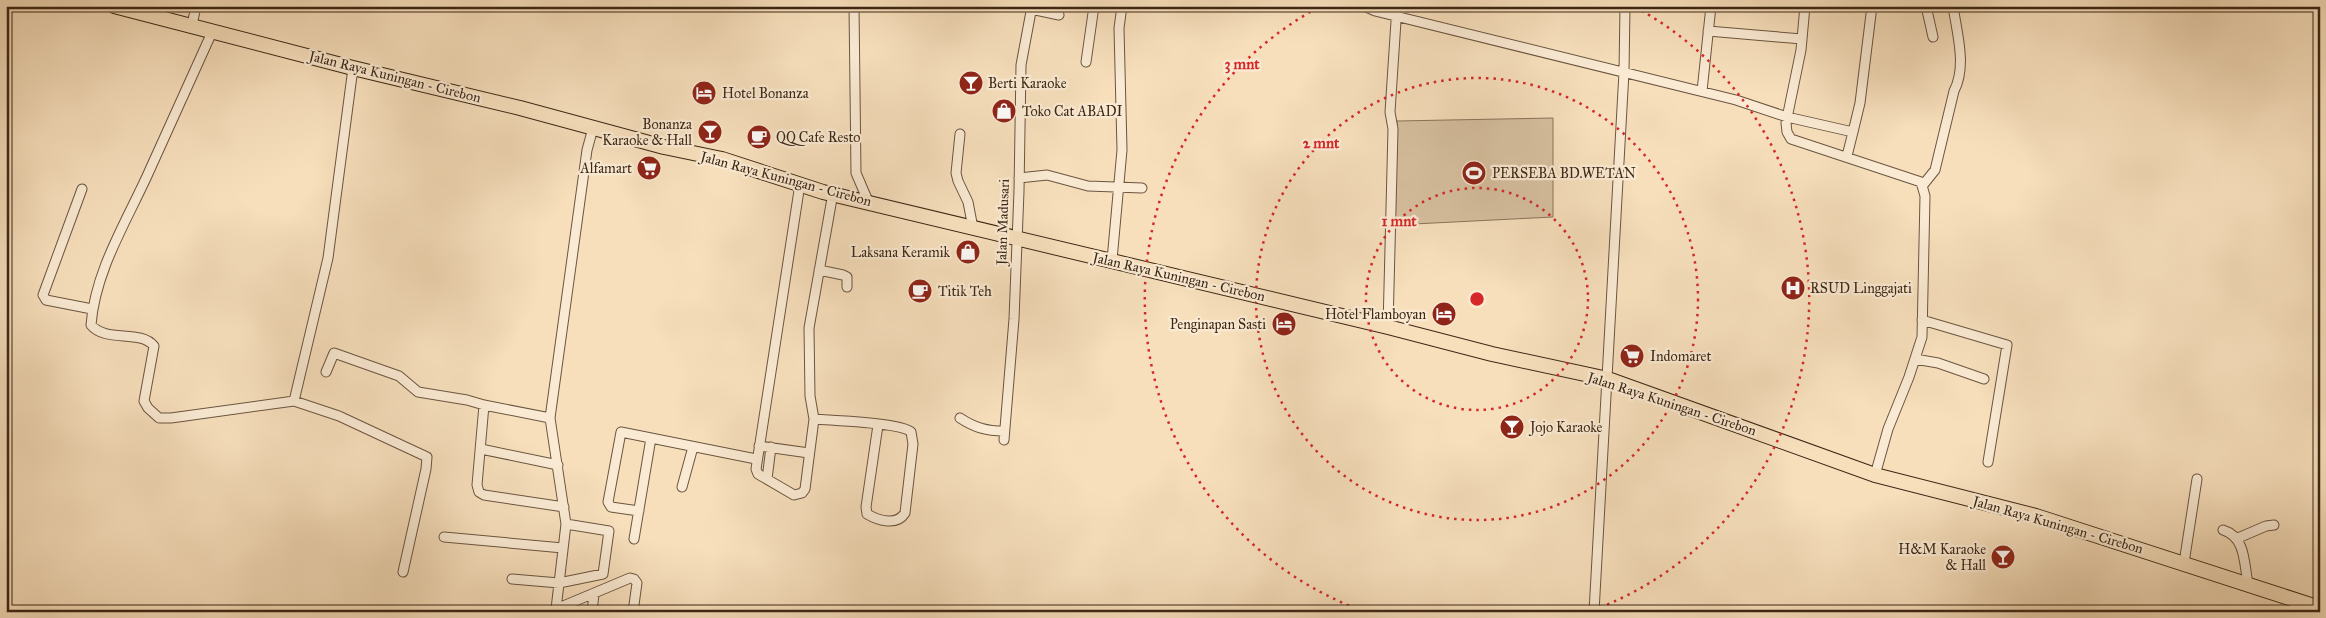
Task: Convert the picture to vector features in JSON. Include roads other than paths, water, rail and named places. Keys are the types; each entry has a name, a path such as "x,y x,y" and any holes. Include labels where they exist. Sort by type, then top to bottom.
{"highway":[{"name":"Jalan Raya Kuningan - Cirebon","path":"114,6 664,147 722,159 800,184 973,228 1388,326 1492,354 1608,380 1875,475 2036,516 2320,608"}],"street":[{"path":"192,25 196,6"},
{"path":"854,6 856,173 863,200"},
{"path":"1086,62 1094,6"},
{"path":"1112,260 1122,150 1119,28 1122,6"},
{"path":"1364,6 1396,16 1702,91 1787,117 1853,132"},
{"path":"1388,326 1393,129 1390,112 1397,6"},
{"path":"1594,612 1624,72 1624,6"},
{"path":"1702,91 1711,6"},
{"path":"1805,6 1802,39 1787,117 1787,132 1791,139 1921,182 1925,196 1922,337 1888,429 1875,475"},
{"path":"1846,156 1860,103 1872,6"},
{"path":"1926,6 1933,37"},
{"path":"1923,185 1936,170 1954,91 1959,80 1961,59 1953,6"},
{"path":"1031,8 1058,15"},
{"name":"Jalan Madusari","path":"960,418 974,427 1004,436 1014,320 1021,65 1031,8"},
{"path":"213,30 146,178 114,242 92,309 91,325 95,330 151,342 154,346 144,401 148,408 159,418 294,401 339,416 428,458 403,572"},
{"path":"1708,31 1802,39"},
{"path":"294,401 328,258 353,68"},
{"path":"552,610 559,583 566,524 550,418 587,150 593,128"},
{"path":"960,134 956,173 968,202 973,228"},
{"path":"1019,178 1047,175 1088,186 1142,188"},
{"path":"800,184 756,459 758,474 794,495 802,494 805,489 814,419 810,396 809,328 819,270 838,194"},
{"path":"82,189 43,295 46,300 92,309"},
{"path":"819,270 844,274 846,276 846,287"},
{"path":"1922,320 2008,346 1988,462"},
{"path":"326,372 334,353 400,376 418,392 467,400 550,418"},
{"path":"1915,359 1984,378"},
{"path":"484,405 477,485 479,492 484,495 564,507"},
{"path":"814,419 878,425 908,429 914,444 905,513 901,519 895,522 873,518 868,514 866,507 878,425"},
{"path":"639,511 608,505 618,436 624,431 756,459"},
{"path":"634,539 651,438"},
{"path":"759,446 810,453"},
{"path":"682,488 693,447"},
{"path":"766,479 771,448"},
{"path":"481,449 558,465"},
{"path":"2184,563 2197,479"},
{"path":"512,579 559,583 603,574 609,531 566,524"},
{"path":"2238,538 2266,526 2274,525"},
{"path":"2223,530 2232,533 2238,538 2242,548 2248,584"},
{"path":"444,537 563,548"},
{"path":"552,610 630,578 634,579 636,583 633,612"},
{"path":"592,612 594,594"}],"place":[{"name":"Berti Karaoke","path":"971,83"},
{"name":"Hotel Bonanza","path":"704,93"},
{"name":"Toko Cat ABADI","path":"1004,111"},
{"name":"Bonanza Karaoke & Hall","path":"710,132"},
{"name":"QQ Cafe Resto","path":"759,137"},
{"name":"Alfamart","path":"649,168"},
{"name":"PERSEBA BD.WETAN","path":"1474,173"},
{"name":"Laksana Keramik","path":"968,252"},
{"name":"RSUD Linggajati","path":"1793,288"},
{"name":"Titik Teh","path":"920,291"},
{"name":"Hotel Flamboyan","path":"1444,314"},
{"name":"Penginapan Sasti","path":"1284,324"},
{"name":"Indomaret","path":"1632,356"},
{"name":"Jojo Karaoke","path":"1512,427"},
{"name":"H&M Karaoke & Hall","path":"2003,557"}]}
